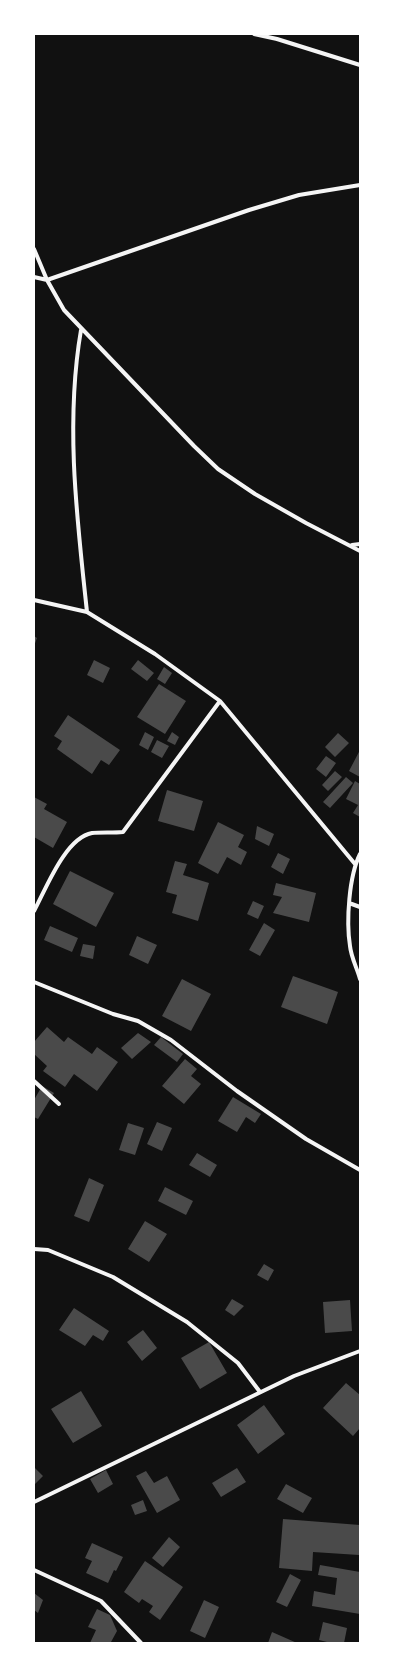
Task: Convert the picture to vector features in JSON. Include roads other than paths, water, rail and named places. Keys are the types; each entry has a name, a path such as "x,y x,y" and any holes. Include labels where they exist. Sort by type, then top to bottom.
{"street":[{"path":"254,34 277,39 360,65"},
{"path":"34,277 47,280 256,207 299,195 360,185"},
{"path":"34,249 47,280 64,310 81,330 218,469 255,494 360,551"},
{"path":"81,330 75,364 74,499 87,612"},
{"path":"352,546 360,544"},
{"path":"34,600 87,612 155,654 220,701 355,864"},
{"path":"34,911 61,860 74,842 90,834 123,832 220,701"},
{"path":"360,854 355,864 349,903 350,947 360,979"},
{"path":"349,903 360,907"},
{"path":"34,982 113,1014 144,1024 171,1040 237,1091 306,1139 360,1170"},
{"path":"34,1081 59,1104"},
{"path":"34,1249 48,1250 113,1277 187,1322 238,1364 260,1392"},
{"path":"34,1502 294,1376 360,1351"},
{"path":"34,1570 101,1601 141,1643"}]}
